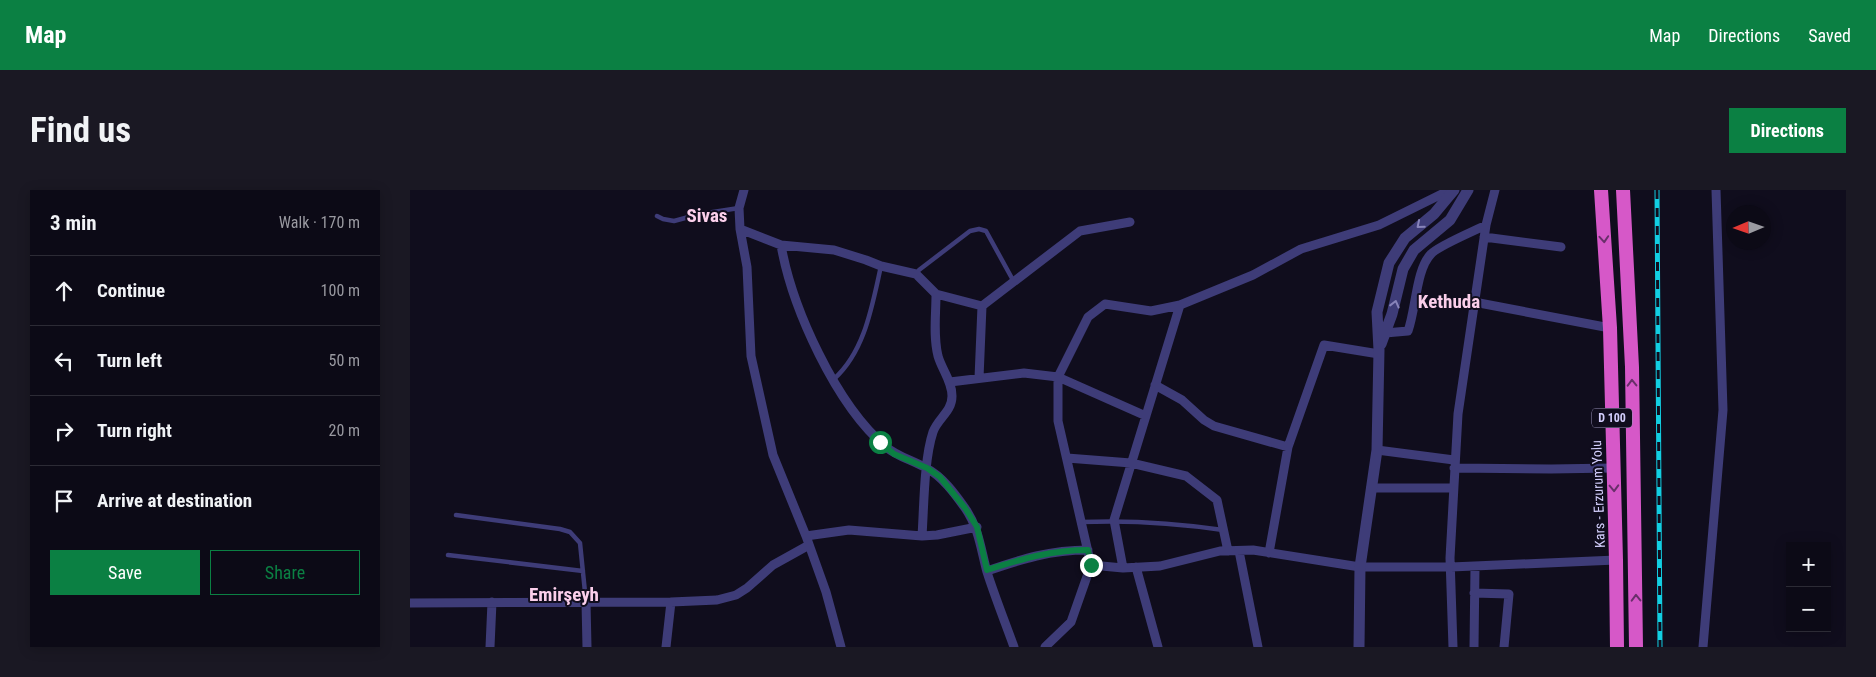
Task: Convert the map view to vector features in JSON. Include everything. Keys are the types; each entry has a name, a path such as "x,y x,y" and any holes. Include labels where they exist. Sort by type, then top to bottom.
{"highway":[{"name":"Kars - Erzurum Yolu","path":"1601,190 1610,328 1617,647"},
{"name":"D 100","path":"1623,190 1632,366 1636,647"}],"street":[{"path":"744,190 739,208 740,229 747,266 751,356 773,455 810,546 826,592 841,647"},
{"path":"1045,647 1071,622 1091,565 1058,421 1058,377 1088,317 1105,304 1151,311 1180,305 1253,275 1301,249 1379,225 1450,190"},
{"path":"1359,647 1360,567 1377,450 1379,352 1377,312 1389,263 1405,238 1434,214 1454,190"},
{"path":"1379,352 1392,314 1403,269 1414,250 1450,220 1468,190"},
{"path":"1453,647 1451,567 1454,464 1458,414 1484,237 1495,190"},
{"path":"1703,647 1723,410 1716,190"},
{"path":"978,378 982,306 1080,230 1130,222"},
{"path":"1385,334 1408,331 1412,320 1423,264 1432,252 1486,225"},
{"path":"740,229 780,245 834,250 881,266 916,274 936,294 982,306"},
{"path":"1484,237 1560,248"},
{"path":"780,245 785,269 795,298 817,347 846,401 863,424 894,454 927,468 940,477 965,508 977,527 987,570 1014,647"},
{"path":"922,536 927,468 932,434 951,406 952,397 950,382 941,364 936,345 936,294"},
{"path":"1474,302 1610,328"},
{"path":"1123,568 1114,520 1180,305"},
{"path":"1268,553 1288,447 1324,345 1379,352"},
{"path":"950,382 1024,373 1058,377 1146,416"},
{"path":"1156,384 1182,400 1204,420 1214,426 1288,447"},
{"path":"1377,450 1454,464 1551,469 1613,468"},
{"path":"1067,458 1131,463 1186,476 1217,500 1228,551"},
{"path":"1371,488 1453,488"},
{"path":"806,536 849,530 922,536 977,527"},
{"path":"410,602 671,602 724,599 736,595 747,588 772,565 810,546"},
{"path":"987,570 1037,555 1060,551 1088,550"},
{"path":"1091,565 1123,568 1160,566 1220,551 1253,550 1360,567 1451,567 1616,560"},
{"path":"1238,551 1258,647"},
{"path":"1474,647 1475,566"},
{"path":"1136,567 1158,647"},
{"path":"1474,593 1508,594 1504,647"},
{"path":"490,647 492,602"},
{"path":"586,602 587,647"},
{"path":"666,647 671,602"}],"lane":[{"path":"657,216 674,221 700,214 739,208"},
{"path":"916,274 918,270 970,231 979,229 986,231 1014,282"},
{"path":"834,379 847,366 859,345 881,266"},
{"path":"456,516 565,530 580,543 586,602"},
{"path":"1081,522 1114,520 1223,530"},
{"path":"448,555 583,571"}],"railway":[{"path":"1657,190 1660,647"}],"district":[{"name":"Sivas","path":"707,215"},
{"name":"Kethuda","path":"1449,301"},
{"name":"Emirşeyh","path":"564,594"}],"route":[{"path":"880,442 894,454 927,468 940,477 965,508 977,527 987,570 1027,557 1074,550 1088,550 1091,565"}]}
